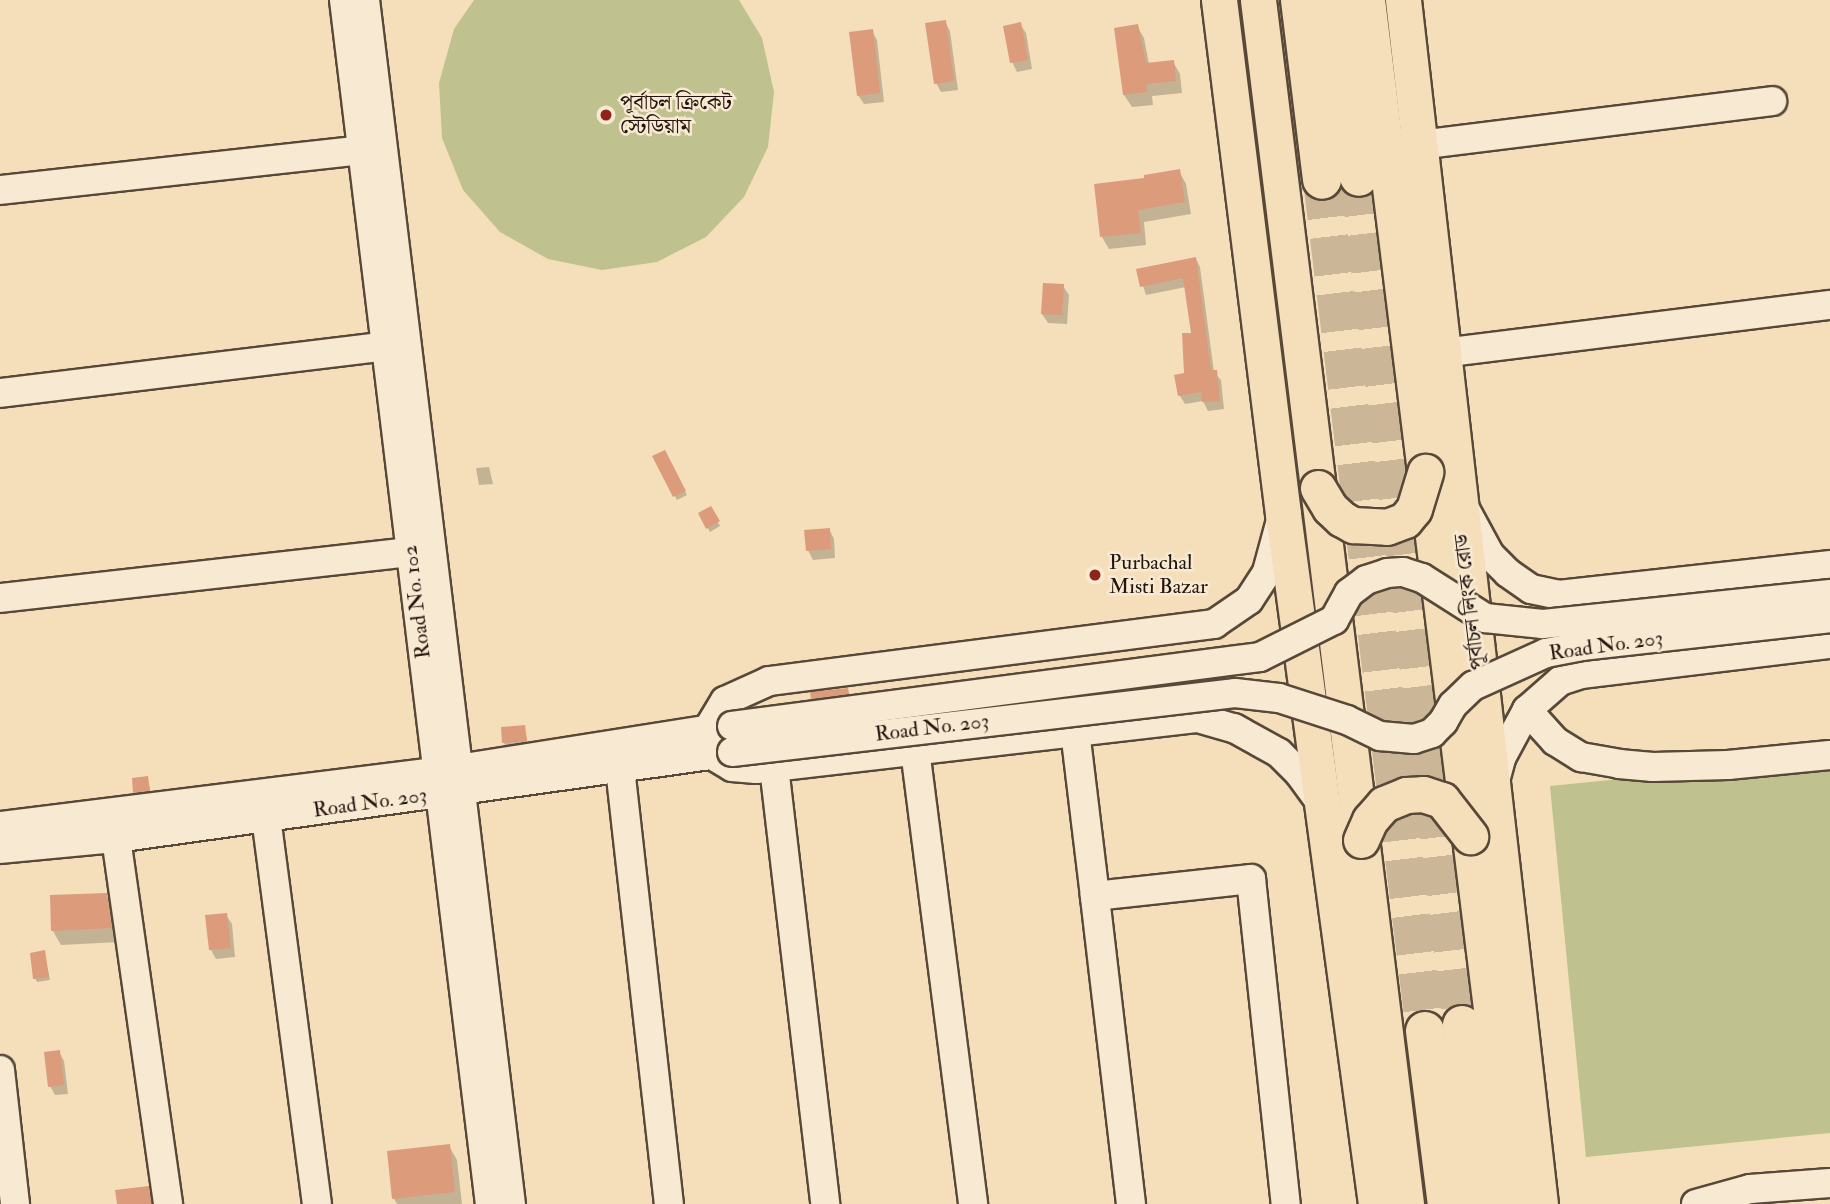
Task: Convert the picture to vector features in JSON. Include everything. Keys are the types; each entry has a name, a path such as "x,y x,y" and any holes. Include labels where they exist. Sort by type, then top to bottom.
{"highway":[{"path":"1300,0 1321,180"},
{"path":"1337,0 1359,177"},
{"path":"1462,1025 1484,1204"},
{"path":"1425,1031 1447,1204"}],"main road":[{"path":"1219,0 1283,514 1376,1204"},
{"path":"1258,0 1406,1204"},
{"path":"1367,0 1515,1204"},
{"name":"পূর্বাচল লিংক রোড","path":"1403,0 1540,1204"},
{"path":"1318,488 1330,508 1342,519 1353,525 1387,527 1405,520 1414,509 1425,472"},
{"path":"1362,840 1370,820 1384,804 1406,795 1423,794 1442,800 1469,836"}],"street":[{"name":"Road No. 102","path":"344,0 372,149 421,550 449,781 490,1204"},
{"name":"Road No. 102","path":"365,0 372,149"},
{"path":"1420,145 1772,101"},
{"path":"0,190 372,149"},
{"path":"1443,353 1830,305"},
{"path":"0,393 396,344"},
{"path":"1458,494 1490,555 1531,589 1559,595 1830,565"},
{"path":"1283,514 1267,572 1249,600 1214,624 769,681 725,701 721,740 732,766 774,767 1198,718 1234,728 1279,753 1299,773 1322,806"},
{"path":"0,598 421,550"},
{"name":"Road No. 203","path":"0,849 116,838 266,817 449,781 1260,657 1334,620 1349,593 1366,580 1387,573 1403,572 1422,578 1485,618 1543,624 1830,594"},
{"name":"Road No. 203","path":"449,781 620,768 721,740 1235,693 1279,698 1347,720 1380,736 1414,739 1432,733 1473,686 1546,653 1582,646 1830,618"},
{"name":"Road No. 203","path":"1493,790 1501,758 1527,710 1560,681 1580,674 1830,644"},
{"path":"1527,710 1555,741 1581,757 1619,764 1653,767 1728,765 1830,755"},
{"path":"1075,731 1130,1204"},
{"path":"915,750 973,1204"},
{"path":"774,767 825,1204"},
{"path":"620,768 669,1204"},
{"name":"Road No. 102","path":"449,781 511,1204"},
{"path":"0,826 449,781"},
{"path":"266,817 317,1204"},
{"path":"116,838 168,1204"},
{"path":"1095,896 1251,879 1286,1204"},
{"path":"0,1070 15,1204"},
{"path":"1696,1204 1749,1189 1830,1183"}],"green space":[{"name":"পূর্বাচল ক্রিকেট স্টেডিয়াম","path":"474,0 739,0 762,38 774,92 768,147 744,197 706,237 657,262 602,270 548,259 500,232 463,190 442,138 439,83 454,29"},
{"path":"1830,758 1830,1133 1586,1157 1550,786"}],"building":[{"path":"946,20 954,81 934,84 925,23"},
{"path":"1021,22 1028,60 1010,63 1003,26"},
{"path":"1138,24 1146,63 1174,60 1176,81 1146,84 1147,92 1123,95 1114,28"},
{"path":"873,29 880,93 857,96 849,32"},
{"path":"1180,169 1185,202 1138,210 1141,233 1100,237 1094,184 1144,178 1144,175"},
{"path":"1196,257 1211,370 1217,370 1220,401 1202,402 1201,392 1178,396 1174,375 1184,373 1182,333 1191,333 1183,278 1140,287 1136,269"},
{"path":"1043,283 1064,284 1062,315 1041,314"},
{"path":"665,450 686,491 673,497 652,456"},
{"path":"711,506 720,521 706,529 698,513"},
{"path":"830,528 831,549 806,551 804,530"},
{"path":"848,688 849,694 811,699 810,692"},
{"path":"525,725 527,741 502,743 501,727"},
{"path":"148,776 150,791 133,793 132,778"},
{"path":"107,893 112,928 51,931 50,895"},
{"path":"227,913 231,948 209,950 205,915"},
{"path":"45,950 49,977 33,979 30,953"},
{"path":"60,1050 64,1085 48,1087 44,1052"},
{"path":"450,1144 455,1192 392,1199 387,1151"},
{"path":"149,1186 151,1204 117,1204 115,1190"}],"tunnel":[{"path":"1359,177 1462,1025"},
{"path":"1322,180 1425,1031"}],"place":[{"name":"পূর্বাচল ক্রিকেট স্টেডিয়াম","path":"606,115"},
{"name":"Purbachal Misti Bazar","path":"1095,575"}]}
